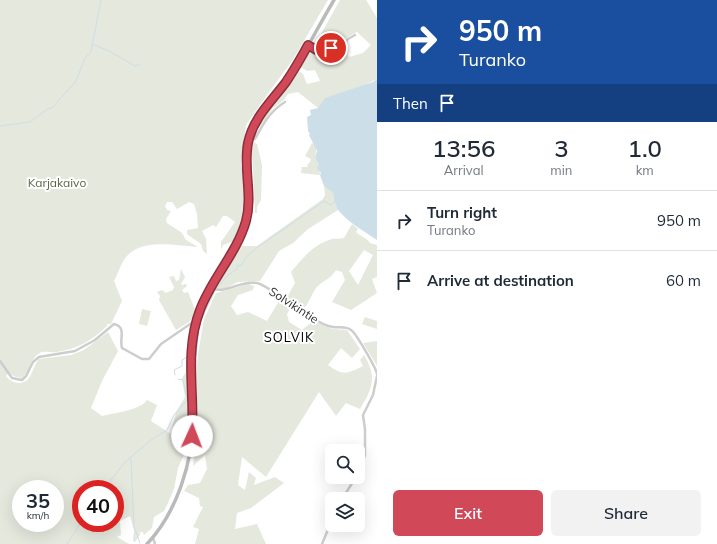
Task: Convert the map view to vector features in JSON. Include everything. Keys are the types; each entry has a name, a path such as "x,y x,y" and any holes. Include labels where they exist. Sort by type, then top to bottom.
{"street":[{"path":"147,544 153,538 164,521 178,493 188,462 193,421 190,355 197,320 210,288 236,244 246,220 249,204 246,158 249,139 258,117 285,82 334,0"},
{"path":"308,45 318,51 344,44 348,39 355,35"},
{"path":"249,139 255,139 268,116 274,109 285,102"},
{"name":"Solvikintie","path":"210,288 222,291 247,282 258,283 264,285 280,298 324,324 334,327 349,328 355,334 375,366 377,375 373,395 363,415 365,444"},
{"path":"0,361 12,378 22,380 33,362 39,357 75,351 95,340 114,324 119,326 122,330 122,348 145,359 151,357 161,344 197,320"},
{"path":"322,544 327,532"},
{"path":"153,538 155,544"}],"green space":[{"name":"Karjakaivo","path":"0,0 328,0 292,61 246,125 241,165 246,194 245,213 234,241 223,245 221,250 221,242 235,222 227,216 223,216 216,227 213,225 202,231 206,239 207,254 203,251 201,244 187,234 187,230 198,228 197,214 194,204 189,202 177,209 172,202 167,202 165,206 167,210 171,211 166,219 167,223 182,233 186,240 198,247 161,244 134,250 127,256 121,265 114,281 122,301 111,324 107,324 107,326 96,336 71,349 55,352 42,352 38,354 22,378 13,376 9,372 6,376 17,383 26,381 30,377 39,359 71,355 84,350 108,332 118,351 102,381 91,408 102,416 133,409 147,400 157,405 151,421 171,434 176,412 185,397 182,378 186,372 189,423 188,436 183,457 178,468 174,489 164,511 154,517 152,528 144,535 143,532 140,532 140,535 135,542 133,541 134,530 130,516 124,519 124,480 72,480 72,532 121,532 121,535 117,537 129,544 0,544"},
{"path":"340,0 366,0 377,18 377,79 318,108 298,92 288,94 284,100 273,108 260,127 266,114 299,71 303,74 307,84 320,81 315,70 307,71 301,67 311,49 317,53 342,47 349,57 363,53 371,45 357,32 346,38 342,43 319,48 315,45"},
{"path":"254,142 257,144 262,165 261,200 257,207 257,213 255,213 252,149"},
{"path":"312,143 316,148 315,158 319,165 320,175 301,173 302,167 308,167 307,165 310,162 311,159 305,156"},
{"path":"324,186 333,193 334,201 337,204 338,210 308,229 293,243 279,251 260,281 238,282 222,290 215,287 242,246 257,246 323,199 325,195"},
{"path":"352,224 358,229 356,232 358,234 367,239 370,243 377,245 377,277 372,279 377,293 351,310 332,302 345,280 342,272 336,270 316,288 302,310 286,299 295,283 291,272 303,258 323,242 332,239 344,238","holes":["364,250 373,255 358,285 349,271"]},
{"path":"181,269 185,277 181,284 186,284 187,286 182,290 184,293 188,292 196,312 189,322 176,330 159,300 160,296 157,292 162,290 166,293 173,290 174,287 169,277 174,276 176,281 179,280"},
{"path":"248,284 254,286 253,290 238,295 231,306 237,315 248,312 267,321 279,301 291,307 287,314 289,322 302,330 313,321 333,329 347,330 360,349 352,358 341,348 328,365 345,373 353,371 363,366 360,360 364,355 371,369 372,382 368,395 360,409 346,403 336,416 319,392 266,477 242,457 238,485 245,490 249,472 256,478 254,485 275,477 284,483 251,508 237,513 235,529 257,524 266,544 195,544 199,529 193,527 203,507 200,506 199,498 184,491 188,485 200,483 207,469 205,455 193,466 198,424 196,376 204,319 216,293"},
{"path":"142,309 151,311 147,326 139,324"},
{"path":"365,317 377,321 377,329 362,324"},
{"path":"377,341 377,366 363,343"}],"shaded area":[{"path":"377,79 377,240 352,224 337,209 333,193 324,186 320,175 321,173 317,168 319,165 315,158 317,151 309,135 307,117 311,115 310,110 318,108 325,98 373,82"}],"waterway":[{"path":"0,126 30,122 49,108 51,109 76,81 85,58 91,52 101,0"},
{"path":"92,44 111,52 135,66 140,64"},
{"path":"217,288 228,275 237,269 238,265 241,266 246,257 258,247 324,201 331,205 335,202"},
{"path":"194,356 196,356 199,324 214,293"},
{"path":"175,375 174,370 182,366 182,360 187,357"},
{"path":"111,480 125,462 151,440 167,430 174,415 187,400 183,380 178,379"},
{"path":"131,459 134,527 140,543"},
{"path":"67,544 75,532"}],"district":[{"name":"SOLVIK","path":"289,337"}],"route":[{"path":"192,436 193,421 190,367 191,344 194,329 204,299 244,228 249,204 246,158 251,132 258,117 285,82 308,45 318,51 331,48"}]}
